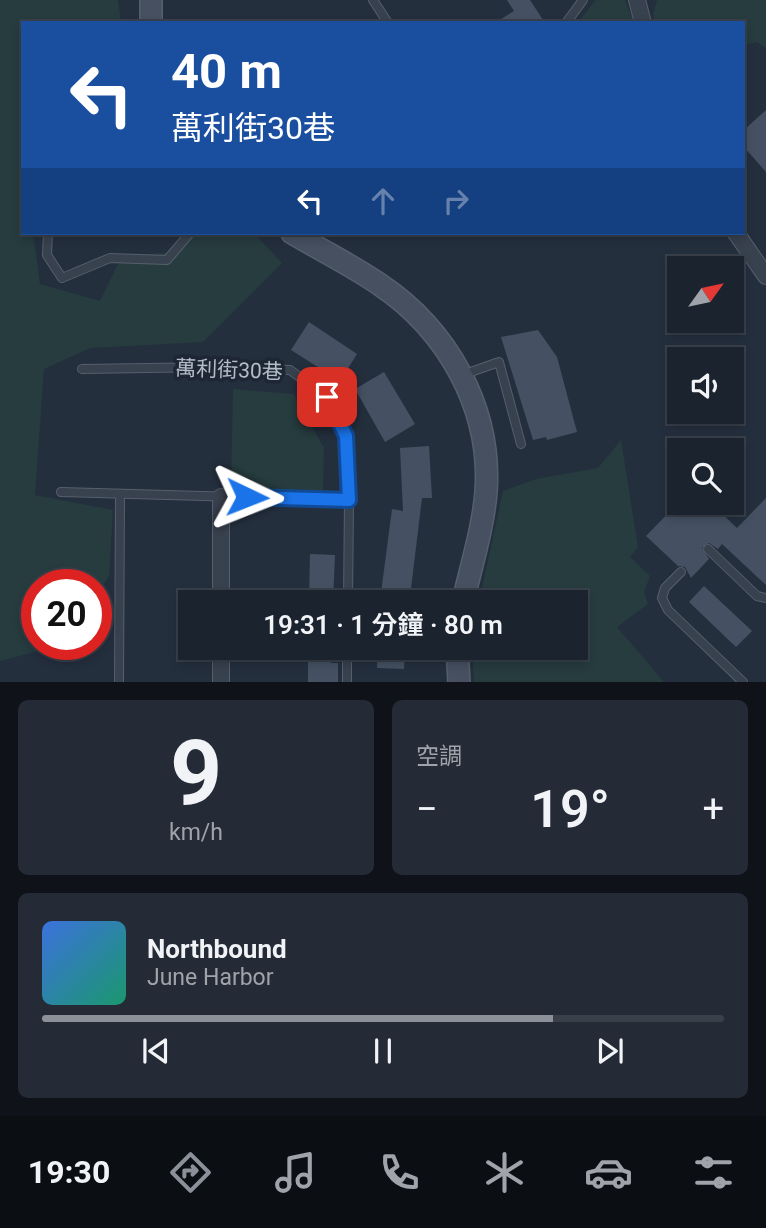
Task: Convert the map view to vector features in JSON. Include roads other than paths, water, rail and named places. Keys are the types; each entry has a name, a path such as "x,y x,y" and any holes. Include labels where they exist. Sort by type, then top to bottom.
{"street":[{"path":"151,0 151,21"},
{"path":"637,0 642,21"},
{"path":"295,235 371,279 401,300 436,337 462,375 480,423 486,469 481,519 466,590"},
{"path":"737,235 766,276"},
{"path":"221,497 221,590"},
{"path":"221,660 221,682"},
{"path":"457,660 458,682"}],"lane":[{"path":"373,0 387,21"},
{"path":"567,21 583,0"},
{"path":"48,235 47,255 62,278 110,258 167,260 188,235"},
{"path":"462,375 499,362 521,444"},
{"name":"萬利街30巷","path":"82,369 213,367 290,370 327,397 346,436 349,500 348,590"},
{"path":"61,492 349,500"},
{"path":"119,682 120,494"},
{"path":"708,549 758,596 766,597"},
{"path":"681,572 665,588 662,598 668,610 743,682"},
{"path":"347,660 347,682"}]}
